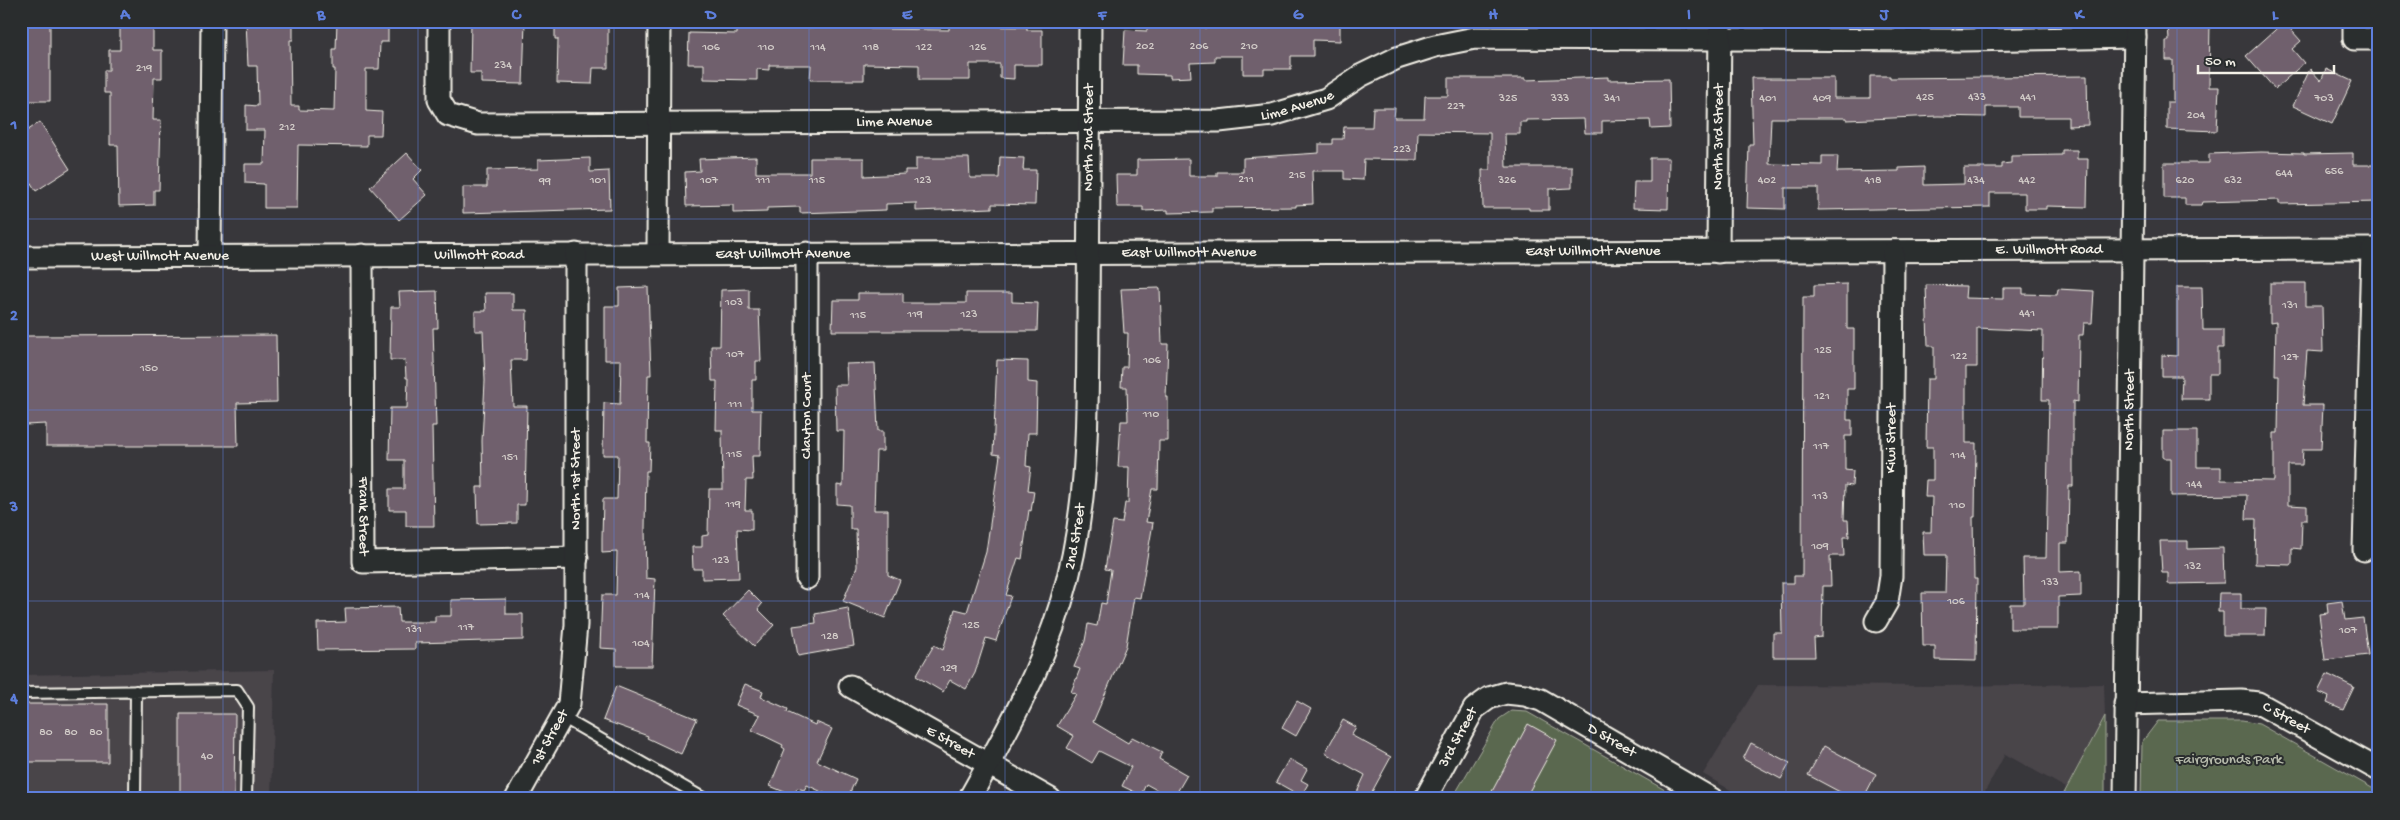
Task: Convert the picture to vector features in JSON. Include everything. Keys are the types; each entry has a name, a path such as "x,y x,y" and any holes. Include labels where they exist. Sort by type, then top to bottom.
{"street":[{"path":"210,256 212,21"},
{"name":"Lime Avenue","path":"438,21 438,100 448,115 478,124 1219,121 1272,115 1326,99 1360,76 1397,58 1435,46 1475,38 1720,30 1962,40 2135,29"},
{"path":"658,254 659,21"},
{"name":"North 2nd Street","path":"1088,254 1090,21"},
{"name":"North Street","path":"2125,799 2135,29"},
{"name":"North 3rd Street","path":"1718,252 1720,30"},
{"path":"2354,30 2379,39"},
{"path":"2364,550 2376,250"},
{"name":"E. Willmott Road","path":"1718,252 2376,250"},
{"name":"East Willmott Avenue","path":"658,254 1718,252"},
{"name":"Kiwi Street","path":"1876,621 1887,602 1891,576 1893,252"},
{"name":"North 1st Street","path":"565,710 576,625 576,254"},
{"name":"Willmott Road","path":"299,256 658,254"},
{"name":"Clayton Court","path":"807,254 807,578"},
{"name":"2nd Street","path":"969,799 1023,701 1049,641 1062,600 1077,540 1087,465 1088,254"},
{"name":"Frank Street","path":"362,255 363,562 577,558"},
{"name":"West Willmott Avenue","path":"21,257 299,256"},
{"name":"E Street","path":"850,686 1050,799"},
{"name":"3rd Street","path":"1425,799 1474,709 1489,698 1506,693"},
{"name":"D Street","path":"1506,693 1525,695 1541,700 1712,799"},
{"name":"C Street","path":"2125,704 2241,701 2258,703 2379,770"},
{"name":"1st Street","path":"516,799 565,710"}],"lane":[{"path":"21,693 237,690 248,707 246,799"},
{"path":"135,799 136,691"},
{"path":"565,710 704,799"}],"shaded area":[{"path":"274,670 271,799 21,799 21,675"},
{"path":"2104,684 2105,716 2066,788 2005,754 1981,799 1746,799 1703,774 1758,685 1939,686"}],"green space":[{"path":"1511,711 1527,712 1681,799 1452,799 1499,719"},
{"path":"2105,716 2105,799 2061,799"},
{"name":"Fairgrounds Park","path":"2158,721 2242,721 2259,724 2379,792 2379,799 2141,799 2142,742"}],"building":[{"path":"21,21 50,21 50,101 21,101"},
{"path":"120,21 153,21 153,50 162,50 162,78 154,78 153,120 161,120 159,190 154,190 154,205 119,206 118,145 110,145 110,93 104,93 104,70 109,70 109,50 120,50"},
{"path":"246,21 293,21 293,40 290,40 291,106 299,106 299,110 334,111 335,69 333,69 333,49 336,49 337,21 388,21 388,42 380,42 379,69 366,69 366,111 382,112 381,135 367,135 367,146 298,145 297,208 264,208 264,184 245,183 245,164 264,164 265,130 246,130 246,105 258,106 257,66 248,66"},
{"path":"471,21 525,21 523,84 481,83 481,73 470,73"},
{"path":"555,21 608,21 608,68 593,68 592,84 557,83 558,39 555,39"},
{"path":"843,21 870,21 870,29 949,30 949,26 1027,27 1027,30 1042,30 1042,65 1014,65 1014,79 1000,78 1000,64 970,64 970,80 919,80 919,65 864,64 864,80 810,80 811,65 769,65 769,70 757,69 757,80 704,79 704,64 688,64 689,33 737,34 737,27 843,28"},
{"path":"1340,21 1340,41 1313,40 1313,56 1291,56 1291,69 1264,69 1264,74 1243,74 1243,56 1215,56 1215,62 1190,63 1191,77 1170,78 1170,75 1137,74 1137,65 1123,65 1125,30 1147,31 1147,24 1205,23 1205,28 1235,28 1235,22"},
{"path":"2168,21 2210,21 2209,87 2219,87 2217,131 2167,129 2167,102 2173,102 2173,60 2166,60 2166,41 2169,41"},
{"path":"2284,22 2301,41 2292,49 2304,63 2275,89 2246,56"},
{"path":"2310,69 2321,81 2326,69 2352,81 2332,124 2293,106"},
{"path":"1870,76 1890,76 1890,78 2087,76 2088,125 2068,126 2068,117 2018,117 2018,107 1986,107 1986,117 1938,116 1847,120 1847,118 1771,118 1769,164 1822,165 1822,156 1838,156 1837,172 1899,171 1899,168 1924,167 1924,185 1964,184 1964,168 2002,168 2002,164 2011,163 2011,156 2062,155 2062,150 2077,150 2077,159 2088,159 2087,207 2046,206 2046,209 2025,209 2025,193 1990,193 1990,207 1818,210 1818,188 1785,188 1785,209 1747,208 1749,144 1753,144 1751,78 1834,78 1834,98 1870,98"},
{"path":"1608,77 1608,80 1669,79 1670,128 1651,129 1650,120 1602,121 1602,133 1585,133 1584,119 1526,120 1526,122 1520,122 1520,134 1505,134 1506,167 1572,167 1572,188 1549,189 1549,210 1483,208 1482,170 1490,170 1490,133 1418,132 1417,160 1364,159 1363,180 1344,179 1344,171 1312,171 1313,204 1296,205 1296,207 1212,208 1212,212 1168,213 1168,210 1143,211 1143,207 1117,207 1116,175 1137,175 1137,160 1189,159 1189,176 1217,176 1217,172 1243,172 1243,158 1319,153 1319,144 1333,144 1333,139 1343,139 1344,127 1372,127 1373,108 1395,108 1394,118 1424,118 1425,96 1448,96 1448,78 1525,78 1525,80"},
{"path":"40,122 70,169 36,191 21,167 21,135"},
{"path":"2261,152 2304,154 2353,153 2353,165 2379,165 2379,202 2279,204 2279,200 2203,202 2202,205 2185,205 2185,198 2164,198 2164,163 2209,163 2209,154"},
{"path":"407,153 422,170 413,179 427,195 399,220 370,187"},
{"path":"756,157 756,173 810,173 810,158 864,158 864,176 905,174 905,170 916,170 916,158 969,158 970,178 999,178 1000,157 1024,158 1023,170 1036,170 1035,205 992,204 992,208 916,211 916,203 886,204 886,210 800,213 800,207 767,208 767,212 733,213 733,205 686,206 685,172 700,171 699,159"},
{"path":"590,158 590,172 609,171 610,209 463,213 463,187 487,187 487,170 538,169 538,160"},
{"path":"1650,158 1669,158 1668,209 1633,208 1634,182 1650,182"},
{"path":"2270,283 2305,283 2305,306 2322,306 2323,352 2307,351 2303,405 2323,405 2321,449 2303,449 2302,465 2288,465 2288,505 2307,506 2307,520 2302,520 2301,549 2292,548 2292,565 2255,564 2256,519 2246,519 2247,495 2171,496 2171,458 2163,458 2163,431 2197,431 2197,467 2221,467 2221,480 2274,481 2274,433 2278,433 2279,375 2275,375 2276,322 2270,323"},
{"path":"1847,284 1847,329 1854,329 1854,389 1847,389 1847,420 1852,420 1852,436 1845,436 1845,470 1853,471 1852,486 1845,485 1844,520 1848,520 1849,537 1843,537 1844,556 1830,556 1831,586 1823,586 1822,637 1814,638 1815,657 1773,657 1773,633 1782,633 1781,583 1794,583 1794,576 1802,576 1803,297 1814,297 1814,285"},
{"path":"1926,285 1966,286 1965,298 2003,299 2003,288 2023,288 2023,294 2057,295 2058,289 2094,291 2092,323 2084,323 2083,335 2079,335 2078,402 2073,401 2073,486 2069,486 2068,543 2060,543 2060,572 2081,571 2081,596 2058,597 2058,629 2010,629 2010,604 2024,604 2023,558 2046,558 2049,400 2042,400 2043,331 1977,328 1977,367 1966,367 1966,443 1976,443 1975,517 1973,517 1974,579 1977,579 1976,661 1935,660 1935,646 1923,646 1922,593 1945,593 1946,555 1924,555 1923,532 1931,532 1932,497 1925,497 1926,480 1933,480 1933,447 1926,447 1927,379 1934,379 1934,346 1928,346"},
{"path":"648,287 651,375 648,375 647,443 650,443 649,471 646,471 645,529 646,578 655,579 652,666 616,666 616,649 600,648 602,595 616,595 617,552 602,553 603,499 617,499 618,455 603,455 604,403 620,404 621,360 605,360 605,306 619,306 619,288"},
{"path":"2177,287 2202,287 2203,330 2223,330 2223,348 2218,348 2218,374 2209,374 2209,399 2181,399 2182,376 2162,376 2162,355 2177,356"},
{"path":"1160,288 1162,344 1168,344 1166,397 1168,397 1168,441 1159,441 1158,489 1152,489 1146,522 1153,523 1140,598 1134,597 1126,646 1093,722 1128,743 1132,737 1162,752 1159,759 1187,775 1173,799 1146,784 1141,795 1122,786 1131,767 1099,751 1092,763 1067,748 1074,736 1057,726 1076,694 1071,692 1080,669 1074,667 1085,641 1088,624 1097,626 1101,603 1106,604 1111,570 1105,569 1113,522 1122,523 1125,503 1128,503 1129,467 1118,467 1121,421 1128,421 1127,387 1121,387 1122,367 1127,367 1128,333 1124,333 1121,289"},
{"path":"749,289 749,310 759,310 761,361 756,361 756,380 752,380 752,410 761,410 760,456 752,456 753,480 746,480 745,510 752,510 752,530 737,529 739,578 702,579 702,569 693,569 692,547 702,547 702,536 708,535 709,489 723,489 722,430 716,430 717,381 712,381 711,346 720,346 721,290"},
{"path":"437,291 438,328 433,328 436,426 432,426 434,526 406,526 406,510 389,510 389,489 404,489 404,460 389,460 390,408 407,408 408,378 406,378 405,360 390,360 391,307 400,307 399,292"},
{"path":"485,293 513,293 513,310 527,310 526,360 511,360 513,406 527,406 525,505 517,505 517,523 478,524 477,487 483,487 482,441 485,381 483,331 475,331 475,311 486,311"},
{"path":"858,293 903,293 903,303 966,303 966,293 1012,293 1012,302 1038,303 1037,331 832,331 833,300 858,300"},
{"path":"276,335 277,402 237,403 238,446 46,446 46,424 25,425 25,403 21,403 21,336"},
{"path":"997,360 1028,361 1028,382 1037,383 1036,433 1028,433 1026,466 1031,467 1028,490 1034,491 1031,511 1029,510 1022,559 1018,558 1006,595 1011,596 996,641 986,638 975,673 966,689 950,680 943,692 916,676 934,645 943,650 955,609 967,612 986,552 1000,455 993,454"},
{"path":"875,363 878,431 883,431 883,451 876,451 874,510 888,510 888,575 900,580 885,618 843,601 857,567 856,529 850,529 850,505 837,504 837,485 843,486 844,431 836,431 835,385 847,385 846,364"},
{"path":"2160,541 2188,541 2188,549 2223,548 2224,583 2168,584 2168,573 2162,573"},
{"path":"748,590 762,604 758,609 774,625 754,646 723,616"},
{"path":"2219,593 2241,593 2241,609 2266,609 2265,636 2223,636 2223,612 2218,612"},
{"path":"506,599 506,614 523,614 523,640 415,643 415,649 318,650 317,623 346,622 345,608 398,607 399,622 435,622 435,616 451,616 451,600"},
{"path":"2342,601 2345,620 2363,618 2368,655 2325,660 2319,614 2328,613 2327,603"},
{"path":"848,608 854,646 798,656 793,626 816,623 815,614"},
{"path":"2327,674 2354,687 2343,710 2327,703 2329,697 2318,692"},
{"path":"745,684 763,691 761,697 788,709 787,712 815,725 816,722 832,729 817,761 856,779 847,799 837,799 807,785 804,790 797,788 794,796 770,786 785,749 782,747 783,745 752,730 760,715 736,705"},
{"path":"616,686 697,719 681,754 647,738 648,736 603,720"},
{"path":"1297,701 1311,709 1296,736 1282,728"},
{"path":"21,704 108,704 108,762 21,762"},
{"path":"180,714 235,714 234,799 180,799"},
{"path":"1343,720 1356,727 1351,735 1391,757 1368,799 1354,799 1365,775 1325,753"},
{"path":"1528,724 1557,740 1525,799 1488,799"},
{"path":"1751,743 1790,763 1781,779 1743,759"},
{"path":"1824,746 1876,774 1863,799 1853,799 1808,775"},
{"path":"1289,759 1307,769 1301,780 1308,784 1301,796 1276,782"}]}
